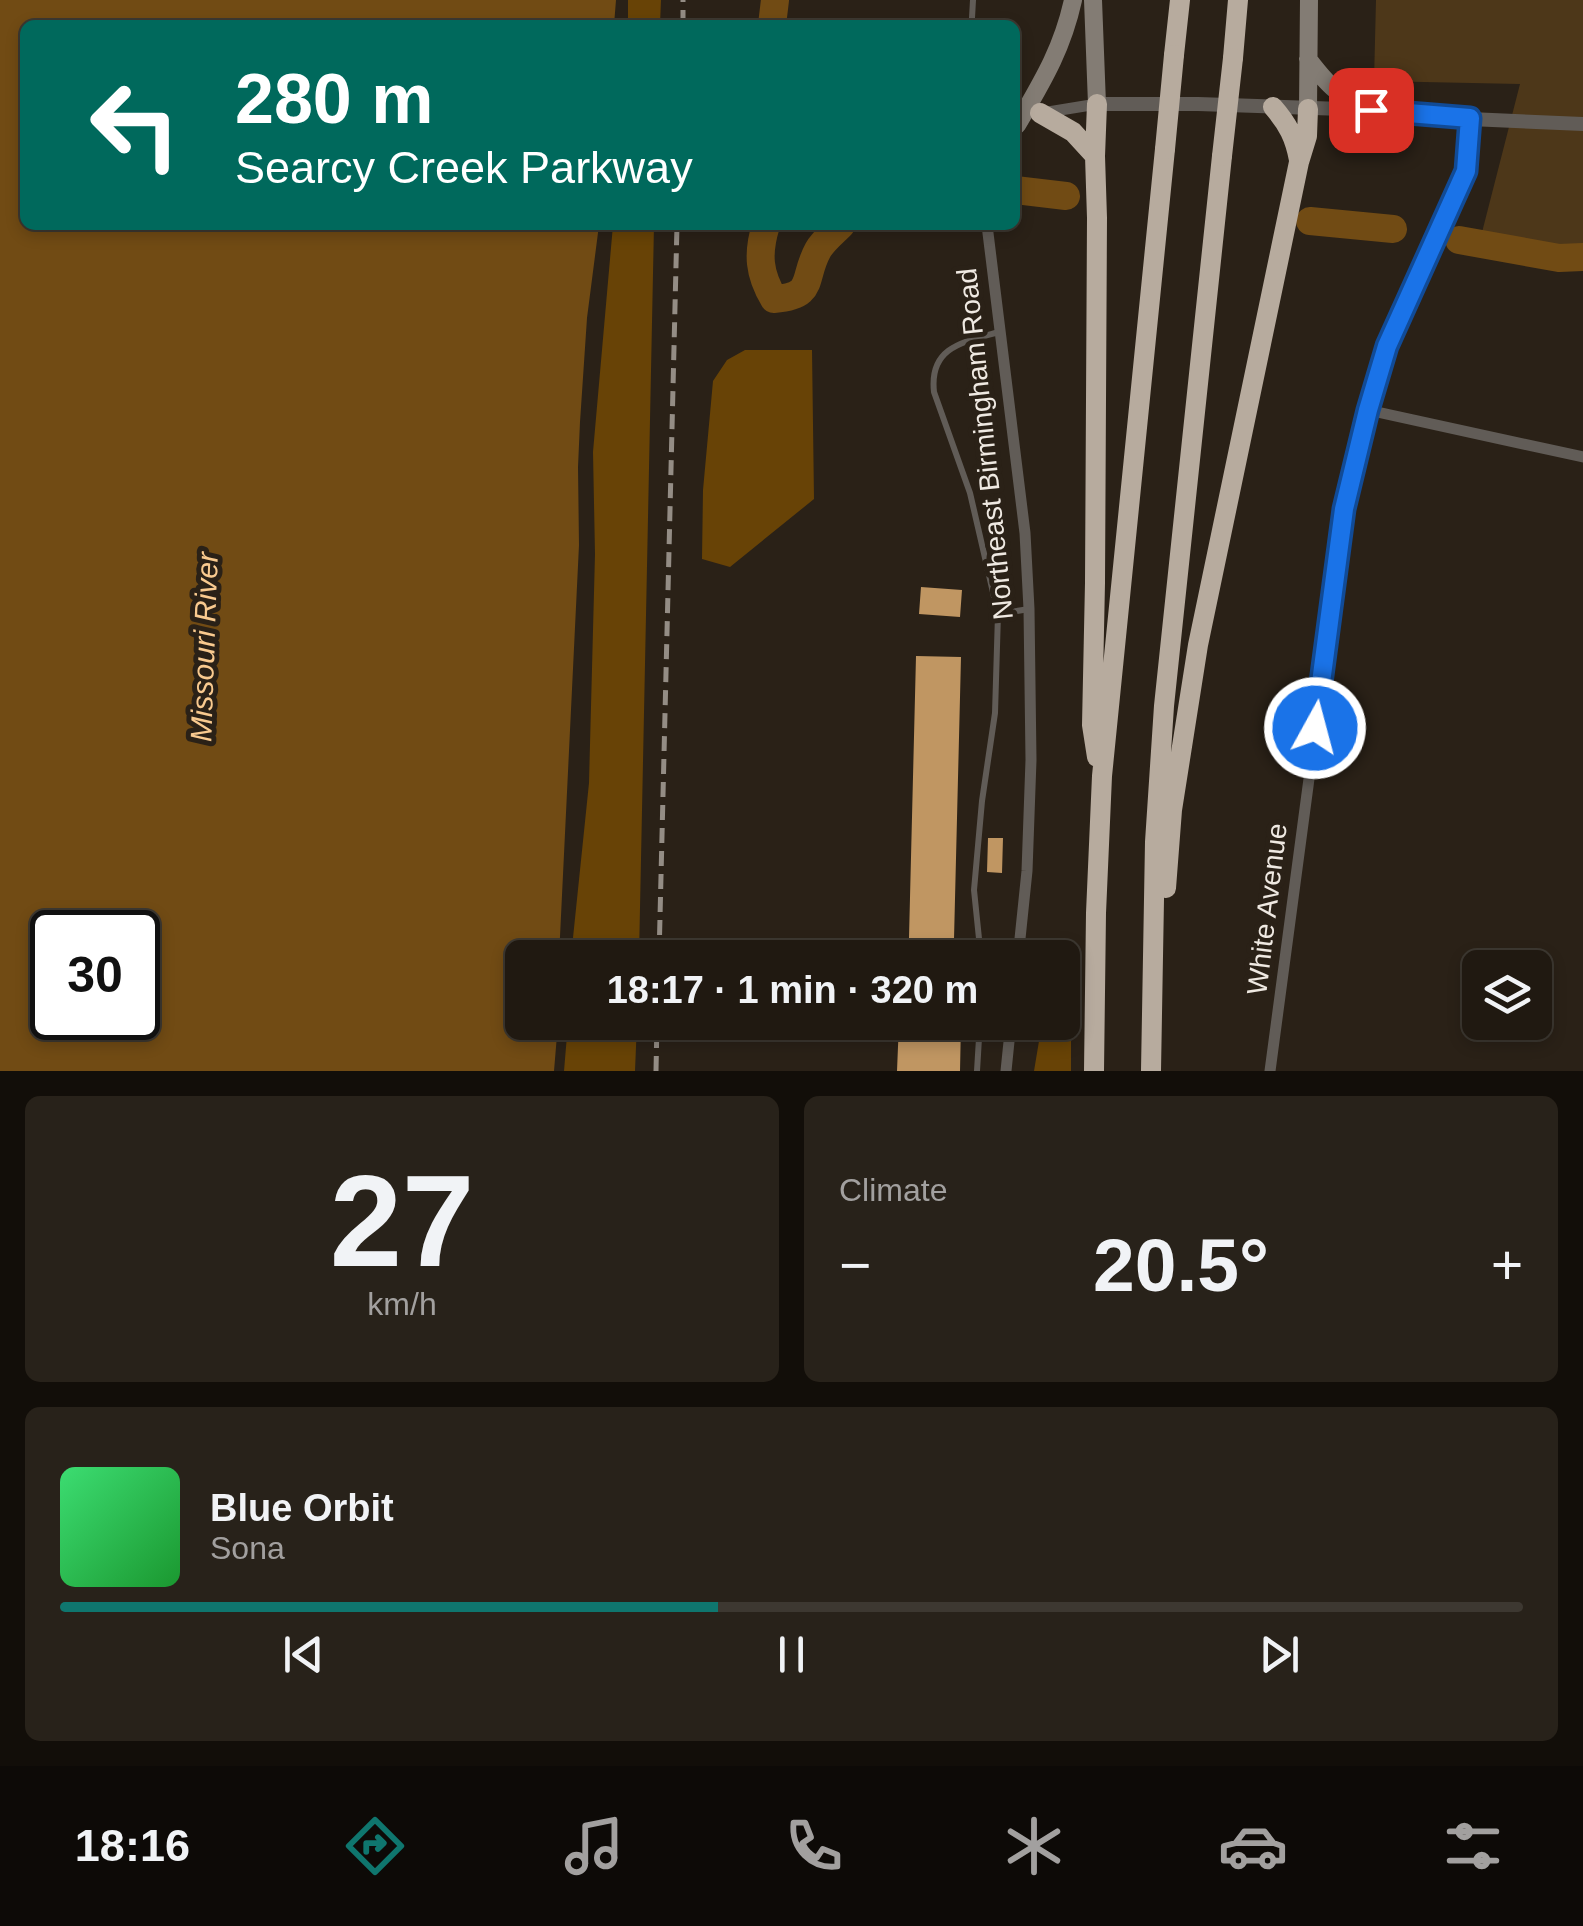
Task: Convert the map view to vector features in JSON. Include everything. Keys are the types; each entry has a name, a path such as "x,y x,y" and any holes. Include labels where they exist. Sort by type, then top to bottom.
{"highway":[{"path":"1094,1071 1102,776 1180,0"},
{"path":"1151,1071 1155,842 1164,706 1238,0"},
{"path":"1097,104 1092,725 1102,776"},
{"path":"1272,108 1290,129 1299,162"},
{"path":"1152,978 1164,907 1176,776 1198,645 1307,136 1308,109"},
{"path":"1040,114 1073,132 1095,156"}],"main road":[{"path":"1020,119 1054,61 1073,0"},
{"path":"1093,0 1097,104"},
{"path":"1308,109 1309,0"},
{"path":"1308,59 1328,86 1371,110"}],"street":[{"path":"1020,123 1029,116 1097,104 1198,104 1583,124"},
{"name":"White Avenue","path":"1270,1071 1344,509 1387,346 1466,171 1470,118"},
{"name":"Northeast Birmingham Road","path":"987,230 1025,534 1029,608 1031,760 1020,940"},
{"path":"1368,410 1583,457"},
{"path":"1006,1071 1009,1040"}],"lane":[{"path":"972,18 973,0"},
{"path":"978,940 974,890 995,713 998,614 970,493 933,382 940,356 970,340 998,332"},
{"path":"998,614 1029,608"},
{"path":"978,1071 979,1040"}],"shaded area":[{"path":"628,0 661,0 660,20 628,20"},
{"path":"1376,0 1583,0 1583,257 1559,258 1479,244 1520,84 1374,81"},
{"path":"613,230 654,230 639,940 573,940 589,783 595,554 593,452"},
{"path":"745,350 812,350 814,499 730,567 702,559 703,490 713,381 727,360"},
{"path":"567,1040 636,1040 635,1071 564,1071"},
{"path":"1039,1040 1071,1040 1071,1071 1034,1071"}],"water":[{"name":"Missouri River","path":"0,0 616,0 614,20 20,20 20,230 598,230 580,422 579,545 560,940 505,940 505,1040 557,1040 554,1071 0,1071"}],"building":[{"path":"921,587 962,590 960,617 919,614"},
{"path":"916,656 961,657 954,939 909,938"},
{"path":"988,838 1003,838 1002,873 987,872"},
{"path":"898,1040 961,1040 960,1071 897,1071"}],"waterway":[{"path":"773,20 775,0"},
{"path":"1020,191 1066,196"},
{"path":"1310,221 1393,229"},
{"path":"765,230 761,264 774,299 802,290 818,250 836,230"},
{"path":"1459,240 1559,258 1583,257"}],"railway":[{"path":"683,0 683,20"},
{"path":"659,940 677,230"},
{"path":"656,1071 657,1040"}],"route":[{"path":"1315,728 1344,509 1368,410 1387,346 1466,171 1470,118 1371,110"}]}
